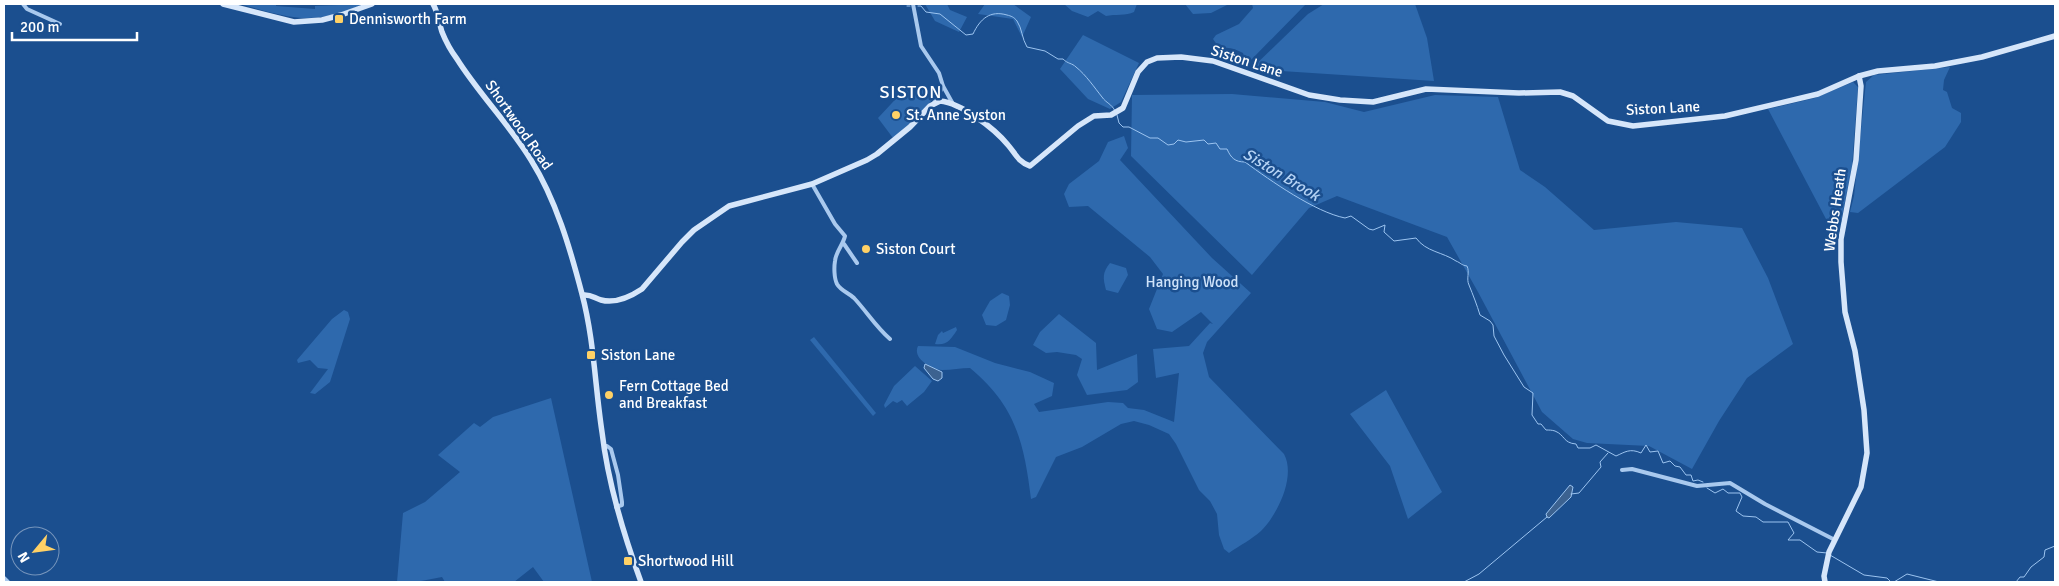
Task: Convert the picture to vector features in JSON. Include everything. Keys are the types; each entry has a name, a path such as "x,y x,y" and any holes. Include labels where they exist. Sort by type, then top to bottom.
{"street":[{"path":"23,4 27,9 60,24"},
{"path":"223,4 294,22 322,20 341,16 372,4"},
{"name":"Shortwood Road","path":"433,4 442,32 457,61 504,122 542,178 552,201 584,298"},
{"path":"913,4 921,46 939,73 943,86 953,104"},
{"path":"1859,76 1878,71 1935,66 1982,57 2055,36"},
{"name":"Siston Lane","path":"953,104 995,132 1024,165 1030,166 1078,126 1094,116 1116,112 1126,104 1130,89 1138,72 1151,60 1166,57 1213,61 1309,95 1340,100 1373,102 1426,89 1519,93 1560,92 1573,96 1608,121 1633,126 1715,118 1774,105 1818,94 1859,76"},
{"name":"Webbs Heath","path":"1825,582 1829,552 1861,487 1867,452 1864,410 1855,351 1845,312 1841,262 1841,239 1856,160 1861,86 1859,76"},
{"path":"641,582 616,507 604,447 584,298 588,294 598,299 619,300 642,289 688,236 729,206 812,184 877,154 934,103 943,86"},
{"path":"934,103 940,101 953,104"},
{"path":"812,184 835,224 845,236 844,244 839,249 835,261 837,284 842,290 853,296 875,325 890,340"},
{"path":"844,244 857,263"},
{"path":"1622,470 1632,469 1697,486 1730,483 1765,504 1835,540"},
{"path":"4,578 8,582"}],"green space":[{"path":"240,4 276,4 276,6 315,9 315,6 364,4 330,15 302,18"},
{"path":"925,4 947,4 950,10 967,17 959,32 935,21"},
{"path":"985,4 1013,4 1031,17 1022,37 1013,19 978,14"},
{"path":"1064,4 1137,4 1134,12 1131,13 1106,16 1098,11 1088,17 1072,11"},
{"path":"1185,4 1229,4 1211,13 1193,14"},
{"path":"1252,4 1306,4 1250,61 1245,59 1243,53 1237,50 1229,48 1220,49 1213,39 1216,35 1239,24 1253,8"},
{"path":"1324,4 1415,4 1427,38 1434,81 1251,69 1308,14"},
{"path":"1083,35 1139,63 1121,102 1110,109 1088,99 1060,69"},
{"path":"1950,67 1944,80 1943,90 1947,92 1952,108 1961,113 1961,122 1945,147 1858,213 1850,212 1854,196 1866,82 1874,75"},
{"path":"1853,82 1858,87 1852,166 1838,237 1835,236 1768,109 1815,98"},
{"path":"918,84 932,100 914,120 893,138 878,118 905,89 909,92"},
{"path":"1232,94 1325,102 1364,112 1435,95 1498,97 1520,170 1545,187 1594,230 1676,222 1742,228 1768,278 1793,344 1747,378 1719,421 1692,469 1649,446 1587,443 1573,439 1542,412 1447,237 1337,196 1309,208 1252,275 1131,156 1132,95"},
{"name":"Hanging Wood","path":"1124,136 1128,148 1120,160 1212,258 1251,293 1207,342 1203,353 1209,377 1284,454 1288,473 1279,505 1267,524 1261,531 1229,553 1224,549 1219,535 1217,514 1210,501 1199,490 1169,434 1134,421 1121,424 1082,447 1056,457 1036,497 1031,499 1021,443 1008,411 998,397 986,382 970,368 938,369 928,365 918,355 918,346 955,347 995,363 1030,372 1054,383 1052,396 1034,404 1039,412 1108,402 1123,403 1128,408 1144,410 1174,422 1179,373 1156,378 1153,349 1189,346 1210,323 1213,324 1201,312 1172,332 1157,329 1149,309 1163,274 1150,257 1088,206 1069,207 1064,194 1069,184 1099,161 1108,142"},
{"path":"1110,263 1126,268 1128,275 1118,293 1106,290 1104,276"},
{"path":"1002,293 1009,296 1010,305 1006,320 996,326 986,325 982,315 990,301"},
{"path":"344,310 348,312 350,319 330,382 315,394 310,393 328,369 318,368 310,360 298,363 297,360 332,319"},
{"path":"1059,314 1096,343 1097,370 1137,354 1138,382 1127,390 1087,395 1077,375 1082,359 1076,355 1057,352 1046,353 1033,345 1040,332"},
{"path":"956,327 957,330 948,341 943,344 935,344 938,335 942,331 943,333"},
{"path":"814,337 876,413 873,416 810,340"},
{"path":"915,366 932,381 924,392 907,406 902,400 897,403 893,401 885,408 884,405 894,386"},
{"path":"1386,390 1442,492 1408,519 1390,466 1350,414"},
{"path":"551,398 592,582 544,582 533,567 514,582 445,582 442,577 416,582 397,582 403,513 425,502 460,472 438,455 474,423 480,427 493,417"}],"shaded area":[{"path":"925,364 942,372 942,378 938,381 933,379 924,368"},
{"path":"1570,485 1573,487 1571,497 1549,518 1547,517 1546,514"}],"waterway":[{"name":"Siston Brook","path":"918,6 921,6 926,12 940,14 966,35 973,34 982,20 991,15 1001,14 1012,17 1019,24 1027,47 1045,51 1058,59 1063,59 1080,70 1115,111"},
{"name":"Siston Brook","path":"1117,115 1119,123 1123,127 1129,127 1150,138 1158,138 1168,145 1174,144 1178,140 1186,142 1204,140 1208,144 1216,143 1220,149 1227,149 1234,159 1245,162 1307,203 1333,215 1345,218 1351,216 1369,229 1373,230 1385,225 1384,232 1394,241 1416,238 1430,249 1467,266 1468,283 1480,315 1493,325 1494,336 1504,355 1524,387 1533,393 1532,415 1538,424 1541,424 1546,430 1553,430 1566,441 1576,444 1578,448 1590,448 1596,445 1616,456 1631,451 1641,453 1646,445 1650,452 1658,451 1663,463 1670,461 1675,466 1680,467 1686,475 1691,475 1693,481 1703,482"},
{"path":"1571,494 1579,493 1601,467 1600,462 1608,453"},
{"name":"Siston Brook","path":"1707,488 1715,493 1723,489 1728,493 1740,493 1742,497 1736,511 1743,516 1756,517 1763,522 1788,522 1794,533 1788,540 1800,540 1817,552 1827,553"},
{"path":"1464,582 1479,574 1547,517"},
{"name":"Siston Brook","path":"2016,582 2020,577 2024,577 2031,567 2044,557 2045,550 2055,546"},
{"name":"Siston Brook","path":"1830,555 1864,575 1887,578 1891,582"},
{"name":"Siston Brook","path":"1894,582 1907,574 1939,582"}],"place":[{"name":"Dennisworth Farm","path":"339,19"},
{"name":"St. Anne Syston","path":"896,115"},
{"name":"Siston Court","path":"866,249"},
{"name":"Siston Lane","path":"591,355"},
{"name":"Fern Cottage Bed and Breakfast","path":"609,395"},
{"name":"Shortwood Hill","path":"628,561"}],"district":[{"name":"SISTON","path":"911,92"}]}
